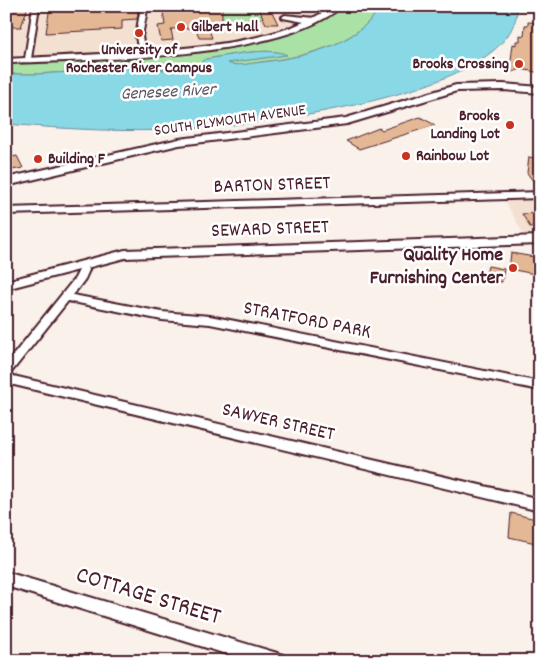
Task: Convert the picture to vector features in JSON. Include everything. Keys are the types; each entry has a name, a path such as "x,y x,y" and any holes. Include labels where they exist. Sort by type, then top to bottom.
{"main road":[{"name":"SOUTH PLYMOUTH AVENUE","path":"6,182 179,142 347,121 456,88 540,88"}],"street":[{"path":"28,59 36,6"},
{"path":"142,54 139,38 144,18 144,6"},
{"path":"6,60 142,54 239,43 292,30 315,20 339,6"},
{"path":"292,30 284,15 304,20 315,20"},
{"name":"BARTON STREET","path":"6,211 540,195"},
{"name":"SEWARD STREET","path":"6,285 130,254 540,240"},
{"path":"6,372 66,297 83,273 83,265"},
{"name":"STRATFORD PARK","path":"66,297 162,316 210,320 540,386"},
{"name":"SAWYER STREET","path":"6,380 540,505"},
{"name":"COTTAGE STREET","path":"6,579 277,661"}],"shaded area":[{"name":"University of Rochester River Campus","path":"6,6 335,6 313,19 284,30 243,40 131,54 6,58"},
{"path":"540,198 540,237 525,237 504,199"}],"green space":[{"path":"185,6 266,6 267,9 263,18 230,21 231,24 213,25"},
{"path":"343,6 381,6 371,20 344,40 311,53 294,57 243,65 226,63 286,55 269,51 206,59 203,67 183,70 162,70 149,67 37,74 6,74 6,62 223,47 309,25"}],"water":[{"name":"Genesee River","path":"381,6 516,6 517,13 514,24 495,49 461,70 418,88 368,102 265,121 188,129 143,131 97,130 6,124 6,74 37,74 149,67 162,70 183,70 203,67 202,61 206,59 270,51 287,55 227,63 235,65 295,57 312,53 344,40 371,20"}],"building":[{"path":"6,6 28,6 21,27 6,27"},
{"path":"50,6 137,6 138,15 137,19 122,20 122,29 46,33"},
{"path":"162,6 222,6 222,26 208,27 212,38 199,38 196,28 171,29 173,40 161,41 158,26 165,25"},
{"path":"270,8 278,24 266,24 259,9"},
{"path":"528,22 540,23 540,73 521,69 513,72 501,69 511,60 513,44 516,45 516,41 520,41 520,35 524,36 525,25 528,25"},
{"path":"420,117 435,125 359,149 346,141 379,128 382,130"},
{"path":"17,156 23,168 6,171 6,158"},
{"path":"529,157 540,159 540,190 527,173"},
{"path":"540,213 540,226 530,227 522,214"},
{"name":"Quality Home Furnishing Center","path":"511,253 540,258 540,275 509,269"},
{"path":"488,266 504,269 502,282 485,279"},
{"path":"511,513 540,520 540,544 509,537"}],"place":[{"name":"Gilbert Hall","path":"181,27"},
{"name":"University of Rochester River Campus","path":"139,33"},
{"name":"Brooks Crossing","path":"519,64"},
{"name":"Brooks Landing Lot","path":"510,125"},
{"name":"Rainbow Lot","path":"406,156"},
{"name":"Building F","path":"38,159"},
{"name":"Quality Home Furnishing Center","path":"513,268"}]}
